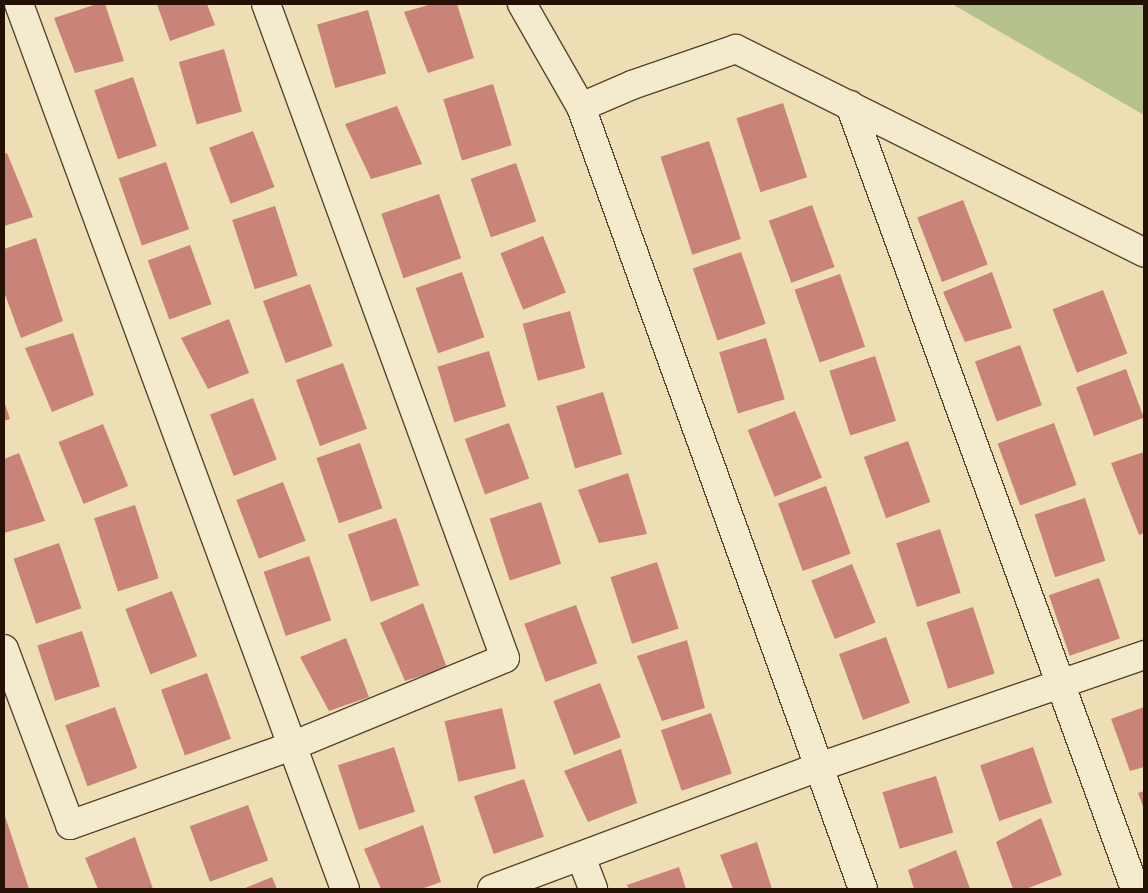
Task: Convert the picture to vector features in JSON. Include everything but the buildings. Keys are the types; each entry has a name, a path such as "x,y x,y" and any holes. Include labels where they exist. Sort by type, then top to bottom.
{"street":[{"path":"19,4 345,889"},
{"path":"4,649 70,825 292,746 505,658 266,4"},
{"path":"522,4 580,107 863,889"},
{"path":"580,107 632,85 736,49 1144,252"},
{"path":"850,105 1135,889"},
{"path":"492,889 819,767 1144,656"},
{"path":"581,857 593,889"}],"green space":[{"path":"952,4 1144,4 1144,115"}]}
